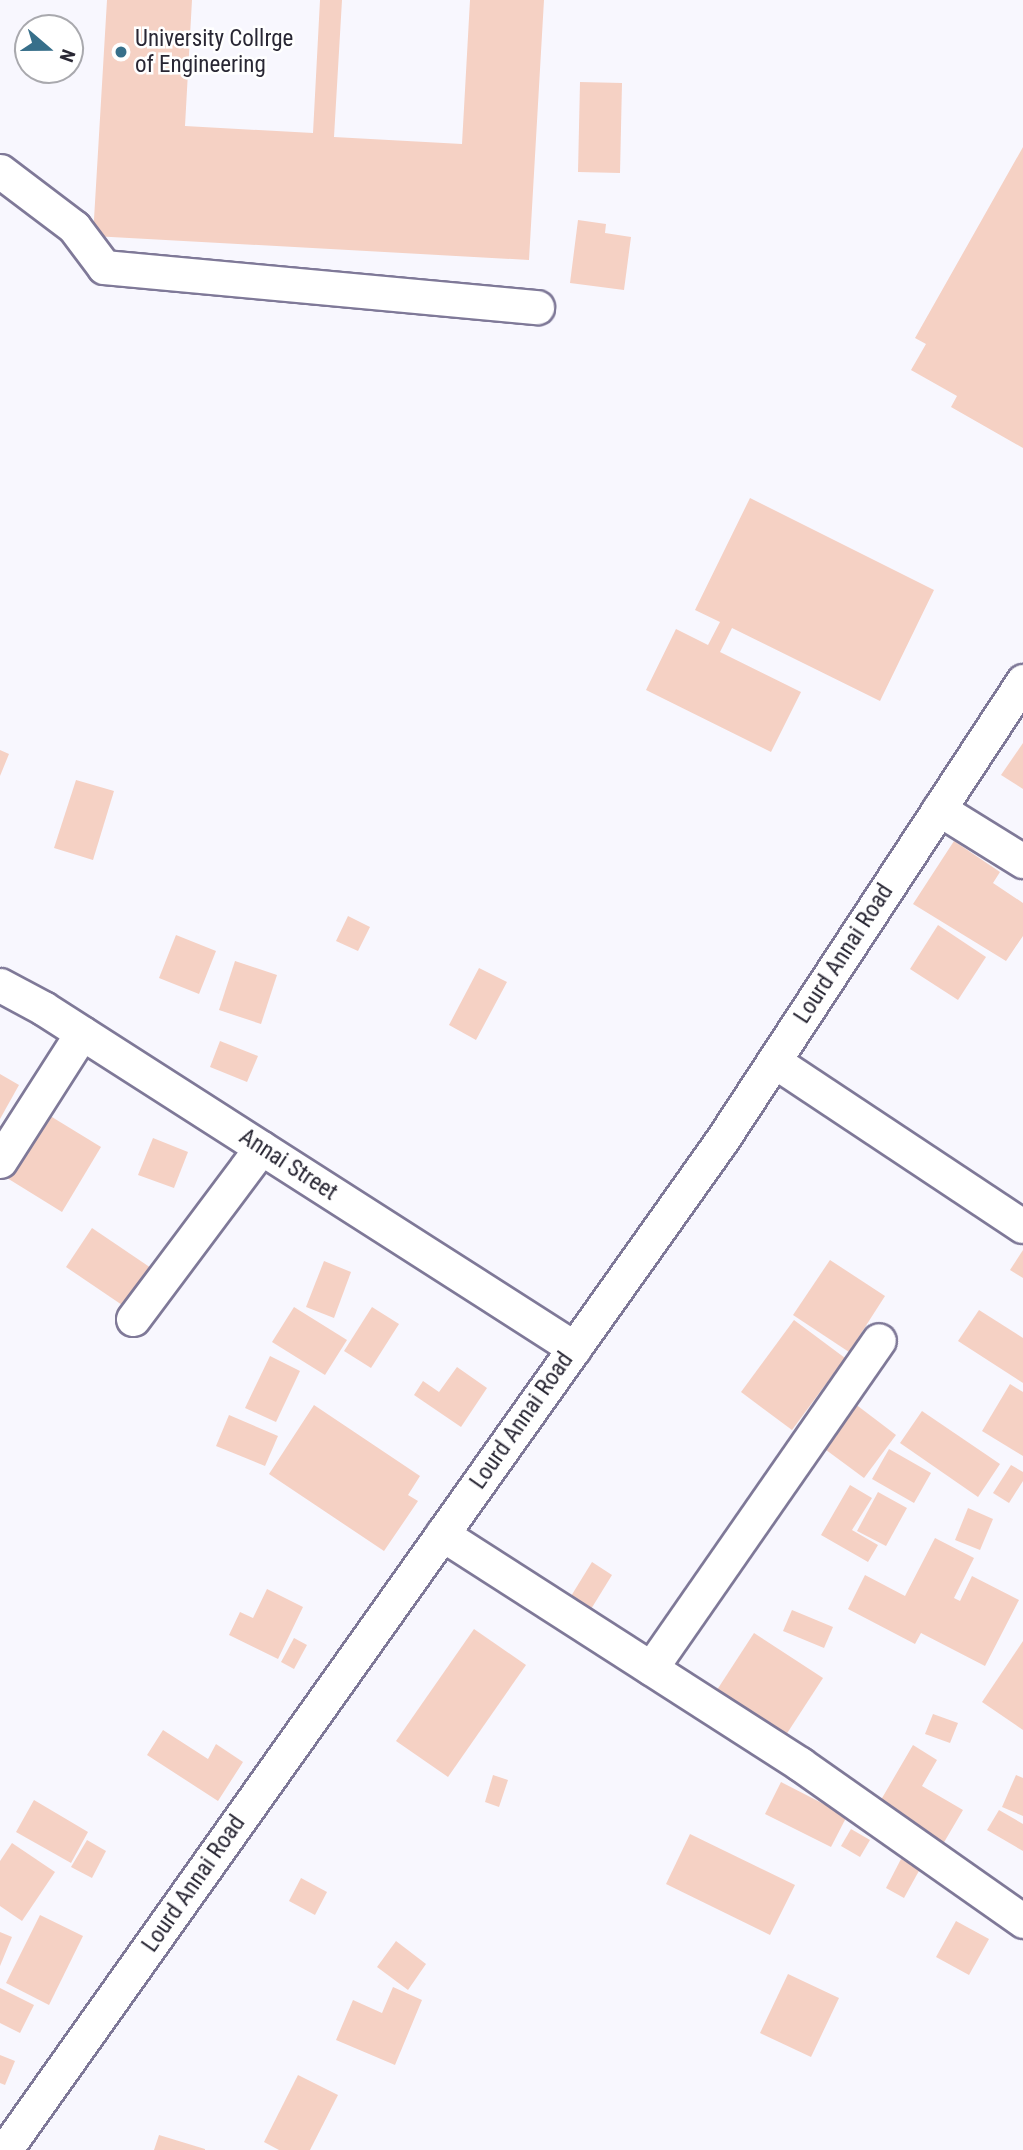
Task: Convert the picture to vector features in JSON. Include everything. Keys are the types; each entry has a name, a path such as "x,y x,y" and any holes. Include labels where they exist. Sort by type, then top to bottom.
{"street":[{"path":"0,171 74,227 104,267 537,307"},
{"name":"Lourd Annai Road","path":"5,2150 574,1348 774,1061 1023,681"},
{"path":"939,809 1023,860"},
{"name":"Annai Street","path":"0,985 82,1033 574,1348"},
{"path":"0,1161 82,1033"},
{"path":"774,1061 1022,1226"},
{"path":"133,1319 261,1147"},
{"path":"651,1668 879,1340"},
{"path":"442,1534 800,1764 1023,1921"}],"building":[{"path":"107,0 192,0 185,126 313,133 320,0 342,0 334,137 462,144 470,0 544,0 529,260 93,236"},
{"path":"580,82 622,83 620,173 578,172"},
{"path":"1023,147 1023,448 951,407 957,396 911,370 926,344 915,338"},
{"path":"578,220 606,224 605,233 631,237 624,290 570,283"},
{"path":"750,498 934,590 880,701 732,628 720,652 801,692 771,752 646,690 676,629 708,645 720,622 695,610"},
{"path":"1023,743 1023,789 1001,775"},
{"path":"0,750 9,754 0,776"},
{"path":"76,780 114,791 93,860 54,848"},
{"path":"954,841 1000,872 993,883 1023,903 1023,936 1006,961 913,904"},
{"path":"348,916 370,927 358,951 336,941"},
{"path":"938,925 986,957 958,1000 910,969"},
{"path":"176,935 216,951 199,994 159,978"},
{"path":"235,961 277,975 261,1024 219,1010"},
{"path":"479,968 507,982 476,1040 449,1025"},
{"path":"220,1041 258,1056 247,1082 210,1067"},
{"path":"0,1074 19,1085 0,1119"},
{"path":"47,1114 101,1147 62,1212 7,1178"},
{"path":"153,1138 188,1152 174,1188 138,1175"},
{"path":"92,1228 154,1270 128,1309 66,1267"},
{"path":"1023,1250 1023,1278 1010,1270"},
{"path":"830,1260 885,1296 849,1352 793,1315"},
{"path":"324,1261 351,1272 334,1318 306,1307"},
{"path":"294,1307 347,1340 325,1375 272,1342"},
{"path":"372,1307 399,1324 371,1368 344,1351"},
{"path":"979,1310 1023,1338 1023,1383 958,1341"},
{"path":"794,1320 845,1358 792,1430 741,1392"},
{"path":"270,1356 300,1371 276,1422 245,1408"},
{"path":"457,1367 487,1388 461,1427 414,1395 423,1381 439,1392"},
{"path":"1010,1384 1023,1392 1023,1456 982,1431"},
{"path":"850,1400 896,1435 864,1478 818,1444"},
{"path":"314,1405 420,1476 408,1495 418,1501 384,1551 269,1474"},
{"path":"922,1411 1000,1464 978,1497 900,1443"},
{"path":"229,1415 278,1436 265,1466 216,1446"},
{"path":"889,1449 931,1473 914,1503 872,1479"},
{"path":"1011,1465 1023,1472 1023,1481 1009,1503 993,1493"},
{"path":"850,1485 872,1498 852,1530 878,1545 868,1562 821,1535"},
{"path":"878,1492 907,1508 886,1546 857,1531"},
{"path":"968,1508 993,1519 980,1550 955,1540"},
{"path":"935,1538 974,1558 954,1598 960,1601 972,1576 1019,1600 985,1666 921,1633 915,1644 848,1609 865,1575 905,1596"},
{"path":"592,1562 612,1575 588,1614 568,1601"},
{"path":"267,1589 303,1607 278,1659 229,1635 240,1612 253,1618"},
{"path":"792,1610 833,1627 824,1648 783,1631"},
{"path":"474,1629 526,1665 448,1777 396,1741"},
{"path":"754,1633 823,1678 784,1738 715,1693"},
{"path":"294,1638 307,1645 294,1669 281,1662"},
{"path":"1023,1641 1023,1730 982,1702"},
{"path":"933,1714 958,1723 950,1743 925,1734"},
{"path":"163,1730 208,1759 216,1744 243,1762 218,1801 147,1755"},
{"path":"913,1745 937,1760 922,1786 963,1810 943,1844 878,1805"},
{"path":"493,1775 508,1780 499,1807 485,1802"},
{"path":"1016,1775 1023,1778 1023,1816 1002,1807"},
{"path":"781,1782 847,1816 831,1847 765,1814"},
{"path":"34,1800 88,1832 71,1863 16,1832"},
{"path":"999,1810 1023,1824 1023,1851 987,1830"},
{"path":"851,1829 870,1840 860,1857 841,1846"},
{"path":"690,1834 795,1885 770,1935 666,1884"},
{"path":"87,1840 106,1851 92,1878 71,1867"},
{"path":"12,1843 55,1872 22,1921 0,1906 0,1861"},
{"path":"901,1859 920,1869 904,1898 886,1888"},
{"path":"301,1878 327,1892 315,1915 289,1901"},
{"path":"40,1915 83,1936 49,2005 6,1983"},
{"path":"956,1921 989,1939 969,1975 936,1957"},
{"path":"0,1932 12,1937 0,1966"},
{"path":"396,1941 426,1964 408,1990 377,1967"},
{"path":"788,1974 839,1998 811,2057 760,2033"},
{"path":"393,1987 422,2000 395,2065 336,2040 353,2000 382,2013"},
{"path":"0,1988 34,2005 20,2033 0,2023"},
{"path":"0,2055 15,2061 5,2085 0,2083"},
{"path":"298,2075 338,2095 310,2150 279,2150 264,2142"},
{"path":"159,2135 205,2149 205,2150 154,2150"}],"place":[{"name":"University Collrge of Engineering","path":"121,52"}]}
